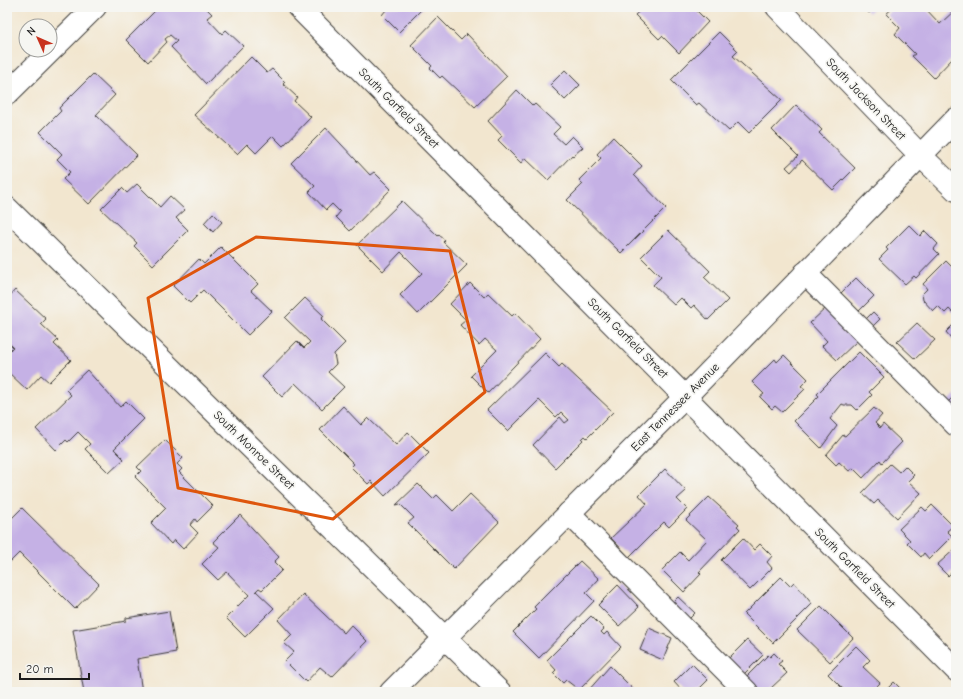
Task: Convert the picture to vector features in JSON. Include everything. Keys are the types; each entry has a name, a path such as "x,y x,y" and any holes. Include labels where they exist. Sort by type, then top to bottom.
{"street":[{"path":"7,94 95,7"},
{"name":"South Garfield Street","path":"298,7 686,396 956,670"},
{"name":"South Jackson Street","path":"777,7 920,155 956,190"},
{"name":"East Tennessee Avenue","path":"392,692 444,637 686,396 956,119"},
{"name":"South Monroe Street","path":"7,208 500,692"},
{"path":"805,273 956,425"},
{"path":"569,513 747,692"}],"highlighted area":[{"path":"256,237 450,251 485,392 333,519 178,488 148,298"}],"building":[{"path":"159,7 205,7 212,14 207,18 222,34 226,30 243,46 206,84 171,47 177,41 170,35 165,39 167,42 148,62 126,40"},
{"path":"383,7 424,7 399,32 382,15 386,10"},
{"path":"640,7 693,7 708,22 679,53 662,36 659,39 635,15 642,9"},
{"path":"863,7 875,7 869,13"},
{"path":"894,7 924,7 940,24 956,9 956,61 953,58 934,78 912,56 915,54 895,34 900,28 886,14"},
{"path":"438,17 461,40 467,34 507,76 475,107 442,76 440,78 430,68 432,66 411,45"},
{"path":"719,32 738,51 733,56 782,100 749,133 738,122 729,131 699,103 696,105 671,80"},
{"path":"251,57 267,73 272,69 285,82 283,84 297,97 294,101 311,117 283,146 273,136 256,153 247,144 237,154 194,115"},
{"path":"565,70 580,85 565,100 550,85"},
{"path":"93,74 115,95 96,115 137,155 89,204 63,179 70,172 57,159 62,154 40,132 61,111 59,108"},
{"path":"517,90 533,106 535,104 560,127 553,134 564,144 572,136 583,147 573,156 572,155 548,180 525,158 521,163 498,140 502,136 488,121"},
{"path":"796,105 822,130 819,133 855,168 833,190 802,160 791,172 786,167 798,156 772,130"},
{"path":"326,128 370,175 374,172 391,189 350,231 336,217 340,212 332,204 326,210 309,192 315,186 291,163"},
{"path":"613,137 642,166 634,175 666,208 621,253 567,200 583,184 579,180 601,158 597,154"},
{"path":"137,184 160,207 170,196 185,210 176,218 188,230 153,265 134,246 137,243 101,209 122,188 127,193"},
{"path":"402,201 438,236 439,235 445,240 443,242 467,265 418,314 400,295 422,273 401,252 383,271 357,245"},
{"path":"213,213 222,222 213,232 204,223"},
{"path":"909,225 920,236 925,231 938,244 934,249 939,254 916,278 914,276 905,284 879,259 888,250 886,248"},
{"path":"668,230 710,271 704,277 728,300 708,320 694,305 691,308 681,298 674,305 653,285 661,277 641,257"},
{"path":"221,247 258,284 251,291 272,311 248,335 203,290 190,303 173,286 199,259 204,264"},
{"path":"946,261 956,271 956,310 953,313 949,309 945,313 938,306 933,311 923,300 922,294 927,289 923,284"},
{"path":"856,278 874,296 858,312 840,294"},
{"path":"470,283 484,297 488,293 512,316 515,313 540,339 488,393 471,376 497,350 485,339 479,345 460,325 466,320 450,304"},
{"path":"15,290 46,319 41,324 58,340 54,344 71,360 49,382 41,375 27,390 7,371 7,353 13,347 7,341 7,299"},
{"path":"305,298 324,316 321,319 345,343 334,354 336,364 328,372 344,387 322,409 295,383 282,397 262,377 297,341 304,348 310,342 285,318"},
{"path":"827,307 857,341 837,360 822,346 827,341 810,323"},
{"path":"873,312 880,319 872,327 865,320"},
{"path":"917,323 935,340 915,359 897,342"},
{"path":"953,325 956,325 956,344 946,332"},
{"path":"859,352 884,377 869,392 872,395 857,410 852,405 842,404 830,419 837,426 821,448 794,421 819,396 817,394"},
{"path":"545,353 559,367 562,364 613,412 587,438 585,436 582,439 583,440 555,468 533,445 560,417 565,423 569,420 561,412 556,417 539,400 508,431 487,410"},
{"path":"784,355 808,379 801,386 805,389 782,412 775,406 772,409 760,397 764,394 752,382 775,359 777,362"},
{"path":"87,370 120,407 126,401 144,419 114,449 124,459 109,473 85,449 90,444 78,432 68,442 66,440 56,450 36,429 71,395 66,390"},
{"path":"956,394 956,411 947,403"},
{"path":"343,406 361,425 368,418 396,445 408,432 429,453 385,496 371,481 368,484 351,467 354,464 320,430"},
{"path":"874,408 882,415 875,423 880,428 883,424 902,442 882,463 880,460 863,478 853,468 849,471 839,462 836,465 826,455 843,435 845,436"},
{"path":"165,440 183,458 177,464 182,469 179,472 213,506 197,522 195,519 190,525 198,533 183,549 174,540 171,544 151,523 166,508 135,477 141,471 137,467"},
{"path":"890,464 899,472 905,466 914,475 908,481 921,493 897,518 878,500 874,504 862,493"},
{"path":"665,469 686,491 677,499 687,509 669,527 664,522 629,557 611,538 647,504 639,495"},
{"path":"418,484 433,499 437,495 453,511 470,494 499,522 454,569 408,523 414,518 400,504 396,505"},
{"path":"709,497 739,524 737,526 740,529 699,572 701,574 684,592 662,570 680,552 688,560 707,540 686,520"},
{"path":"932,505 953,526 947,531 952,536 929,559 924,553 921,557 907,543 910,540 899,529 922,507 926,511"},
{"path":"22,508 99,584 75,609 19,553 10,562 7,559 7,523"},
{"path":"240,515 279,557 274,562 282,570 262,590 259,588 256,591 274,608 245,637 226,618 249,595 227,572 218,580 202,564 219,547 213,542"},
{"path":"743,538 754,550 760,544 772,556 767,562 772,568 750,590 721,560"},
{"path":"956,548 956,576 952,572 948,576 937,565"},
{"path":"580,561 599,579 586,593 594,601 539,658 513,632 536,609 534,607"},
{"path":"781,577 790,586 794,582 812,604 773,643 744,614"},
{"path":"618,585 639,607 619,626 598,605"},
{"path":"303,594 344,633 351,625 367,641 332,677 320,667 306,682 285,661 294,652 284,643 292,635 278,620"},
{"path":"678,597 695,613 686,622 669,606"},
{"path":"821,606 853,638 830,662 797,630"},
{"path":"169,611 176,652 137,659 142,692 84,692 73,630 126,621 126,618"},
{"path":"591,616 604,629 601,632 604,635 607,632 621,647 579,690 566,680 563,683 553,673 556,670 547,660"},
{"path":"649,628 672,638 663,660 640,650"},
{"path":"747,640 763,655 744,674 728,659"},
{"path":"856,646 870,660 863,667 880,683 871,692 846,692 828,674"},
{"path":"774,653 782,661 778,664 787,673 770,689 773,692 760,692 746,677 768,655 770,657"},
{"path":"692,664 708,680 696,692 683,692 674,682"},
{"path":"610,666 629,685 635,692 587,692"},
{"path":"894,682 904,692 884,692"}]}
